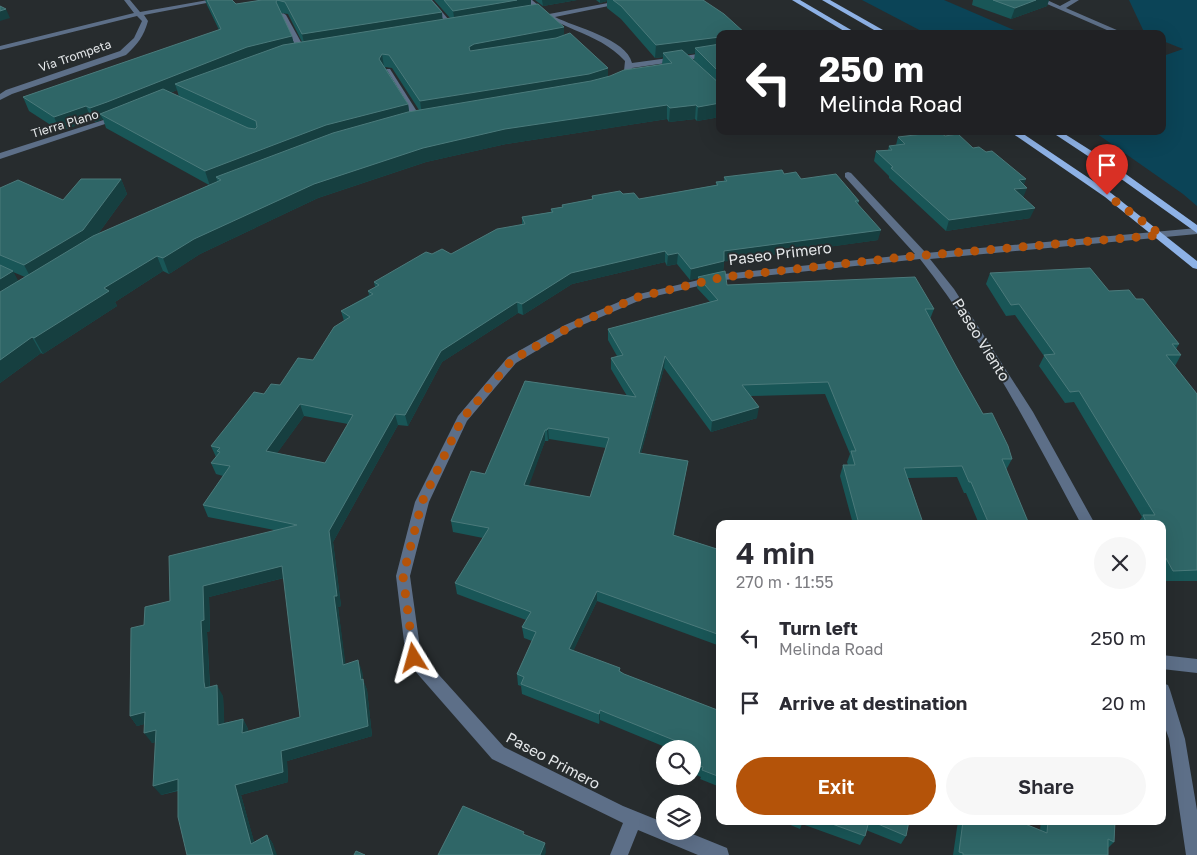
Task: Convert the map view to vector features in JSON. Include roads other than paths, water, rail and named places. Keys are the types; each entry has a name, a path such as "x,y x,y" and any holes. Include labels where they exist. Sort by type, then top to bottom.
{"main road":[{"path":"795,0 848,30"},
{"path":"825,0 880,30"},
{"path":"1020,135 1161,235 1197,266"},
{"path":"1060,135 1106,164 1197,231"}],"street":[{"path":"127,0 138,14"},
{"path":"0,48 138,14 219,0"},
{"path":"428,0 452,27"},
{"path":"528,0 542,14 594,35 616,47 628,61 628,71 616,84 608,86"},
{"path":"542,14 631,0"},
{"path":"1041,0 1114,30"},
{"path":"1062,8 1076,0"},
{"name":"Via Trompeta","path":"0,98 9,92 123,53 142,34 145,21 138,14"},
{"path":"284,15 302,51"},
{"path":"443,29 461,26"},
{"path":"579,40 594,35"},
{"path":"294,53 312,50"},
{"path":"628,66 687,61 716,54"},
{"path":"387,71 420,120"},
{"name":"Tierra Plano","path":"5,152 124,116"},
{"path":"409,122 429,119"},
{"name":"Paseo Viento","path":"848,175 922,255 949,289 1029,415 1086,520"},
{"name":"Paseo Primero","path":"720,855 616,812 498,753 414,658 403,576 422,502 462,419 512,360 570,327 638,297 724,277 922,255 1197,231"},
{"path":"1166,662 1197,666"},
{"path":"1166,703 1177,739 1194,855"},
{"path":"619,855 634,818"}]}
